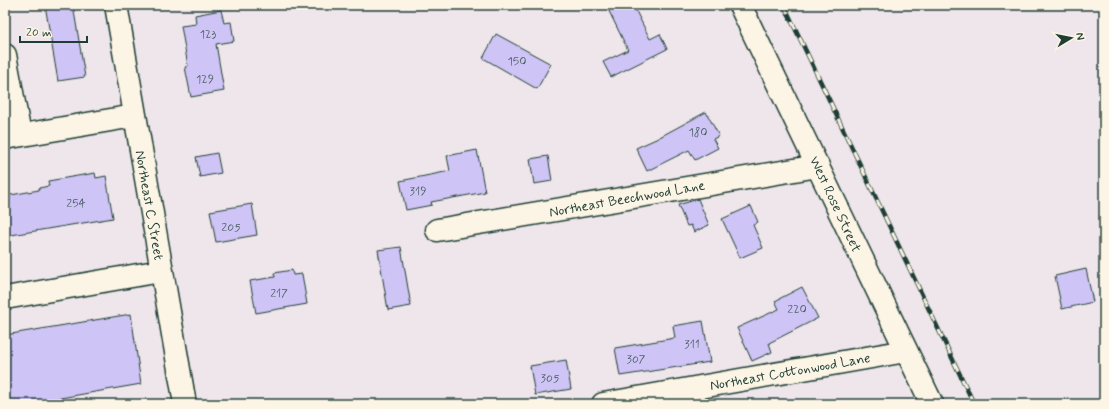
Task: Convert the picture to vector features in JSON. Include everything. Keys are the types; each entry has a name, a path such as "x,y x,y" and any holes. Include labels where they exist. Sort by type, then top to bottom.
{"street":[{"name":"Northeast C Street","path":"116,5 184,404"},
{"name":"West Rose Street","path":"740,5 932,404"},
{"path":"5,55 12,136 134,116"},
{"name":"Northeast Beechwood Lane","path":"436,230 818,166"},
{"path":"5,298 161,271"},
{"name":"Northeast Cottonwood Lane","path":"603,404 906,351"}],"building":[{"path":"45,5 73,5 85,77 58,81"},
{"path":"606,5 633,5 650,39 660,34 667,49 611,77 603,62 628,50"},
{"path":"221,10 224,23 231,22 234,41 216,44 224,91 191,97 185,67 188,66 181,26 196,24 195,15"},
{"path":"496,34 551,64 537,89 483,58"},
{"path":"706,112 719,136 713,139 718,148 695,160 689,150 647,171 636,148"},
{"path":"477,150 485,192 431,202 432,205 406,210 400,181 450,171 447,156"},
{"path":"217,153 221,173 200,177 196,157"},
{"path":"548,156 552,181 534,184 530,159"},
{"path":"95,173 96,178 106,176 113,218 5,236 5,196 39,190 39,188 49,186 48,181"},
{"path":"698,199 709,225 694,232 691,225 687,226 678,205"},
{"path":"252,204 257,235 216,242 210,211"},
{"path":"751,206 758,222 753,225 763,248 740,258 722,219"},
{"path":"401,247 411,306 388,310 378,250"},
{"path":"1086,269 1093,302 1062,309 1055,276"},
{"path":"292,270 293,275 302,274 307,304 256,313 250,281 275,277 274,273"},
{"path":"802,287 818,318 769,343 772,352 752,361 737,328 779,309 775,301"},
{"path":"131,314 141,384 26,404 5,404 5,335"},
{"path":"703,321 710,362 620,376 615,348 675,338 673,326"},
{"path":"566,360 571,389 535,395 530,366"}],"railway":[{"path":"784,5 974,404"}]}
